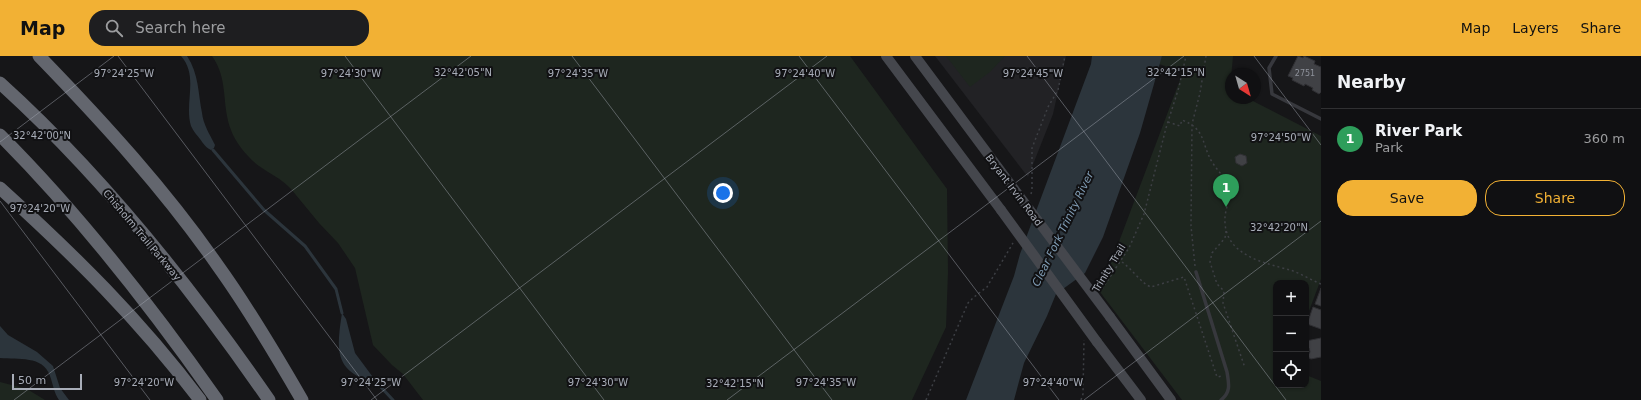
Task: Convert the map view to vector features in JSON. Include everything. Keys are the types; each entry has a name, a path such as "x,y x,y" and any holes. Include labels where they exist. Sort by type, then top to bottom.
{"highway":[{"path":"39,56 116,140 183,218 220,268 302,400"},
{"name":"Chisholm Trail Parkway","path":"0,83 27,108 83,166 149,241 220,331 269,400"},
{"path":"0,135 50,187 96,240 146,303 217,400"},
{"path":"0,188 88,269 108,290 164,353 200,400"}],"main road":[{"path":"886,56 1140,400"},
{"name":"Bryant Irvin Road","path":"915,56 1171,400"}],"lane":[{"path":"1276,56 1269,68 1272,94 1321,119"},
{"path":"1196,272 1228,375 1230,386 1226,397 1221,400"}],"path":[{"path":"1030,197 1032,190 1032,148 1048,107 1058,90 1065,56"},
{"name":"Trinity Trail","path":"1100,292 1122,262 1144,214 1186,56"},
{"path":"1196,272 1191,226 1192,124 1200,93 1206,56"},
{"path":"1168,122 1180,126 1182,120 1192,124 1199,131 1212,161 1232,187 1226,210 1225,238 1212,254 1210,262 1217,284 1224,291 1223,303 1244,368"},
{"path":"1226,231 1235,246 1253,259 1261,263 1292,270 1321,284"},
{"path":"926,400 968,303 987,287 1014,242"},
{"path":"1122,262 1151,288 1184,278 1217,377 1228,375"},
{"path":"1082,400 1084,339"}],"shaded area":[{"path":"212,56 850,56 947,189 948,272 946,327 912,400 423,400 403,374 373,345 355,268 338,243 287,185 255,163 242,150 231,130 226,111 221,74"},
{"path":"935,56 1066,56 1053,114 1028,177"},
{"path":"946,56 1005,56 990,72 970,87"},
{"path":"1162,56 1233,56 1232,68 1225,68 1225,104 1259,104 1321,136 1321,279 1309,311 1309,280 1273,280 1273,388 1309,388 1309,376 1321,381 1321,400 1182,400 1100,292 1183,72 1159,64"},
{"path":"0,382 27,389 45,400 0,400"}],"water":[{"path":"181,56 187,56 194,70 198,84 204,121 215,145 211,150 205,145 191,126 189,117 189,72"},
{"name":"Clear Fork Trinity River","path":"1092,56 1162,56 1140,133 1103,237 1085,273 1056,294 1024,363 1014,400 966,400 1014,276 1020,254 1091,64"},
{"path":"342,313 346,319 355,353 378,384 353,373 346,367 341,359 339,339"},
{"path":"0,326 8,335 37,352 53,366 60,388 69,400 59,400 47,369 42,365 29,360 0,358"}],"building":[{"path":"1298,56 1303,58 1304,56 1315,61 1314,64 1321,67 1321,92 1319,94 1312,90 1313,88 1305,84 1304,86 1292,80 1293,78 1288,76"},
{"path":"1240,154 1246,156 1247,163 1242,166 1236,163 1235,157"},
{"path":"1321,288 1321,306 1315,304"},
{"path":"1313,307 1321,310 1321,329 1309,325 1309,318"},
{"path":"1321,338 1321,357 1309,358 1309,340"}],"waterway":[{"path":"213,150 264,210 305,246 336,289 342,313"},
{"path":"378,384 393,400"}],"place":[{"name":"River Park","path":"1226,207"}]}
